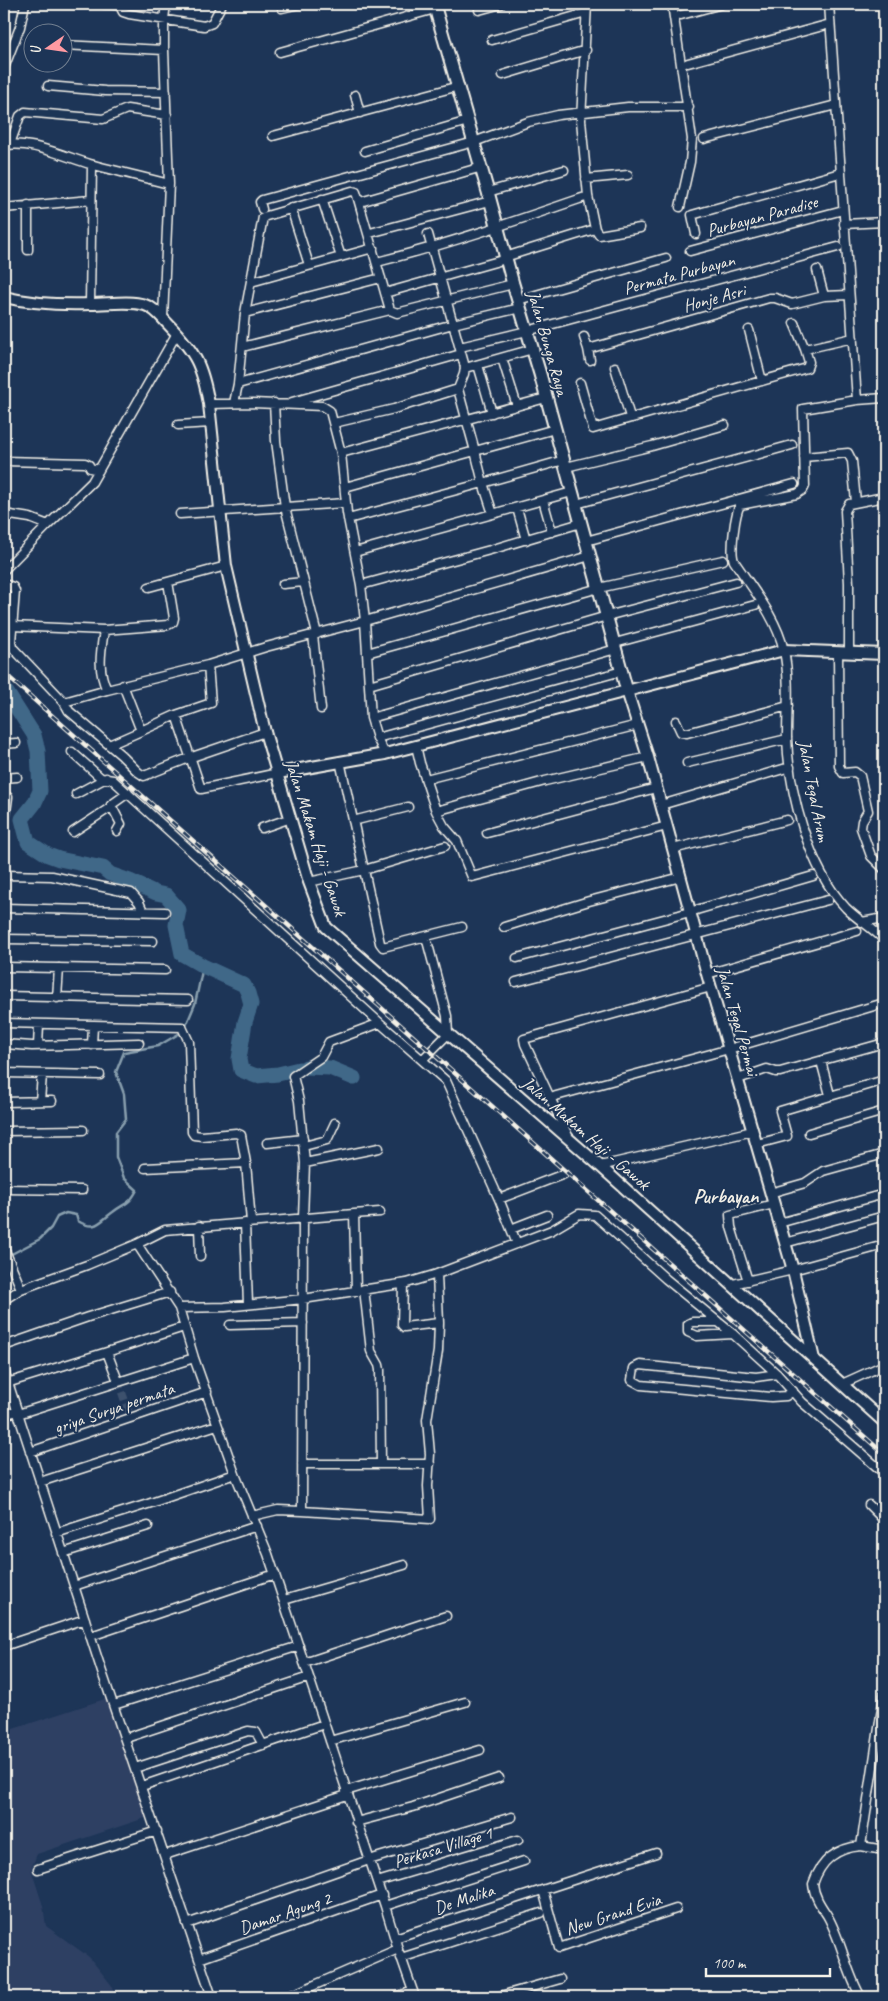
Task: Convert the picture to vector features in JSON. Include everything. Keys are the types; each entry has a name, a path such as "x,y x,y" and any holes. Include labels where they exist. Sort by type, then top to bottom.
{"main road":[{"name":"Jalan Bunga Raya","path":"435,6 482,167 512,284 533,349 627,692"}],"street":[{"path":"4,68 20,27 25,4"},
{"path":"104,4 119,4 123,12 129,14 207,25 214,20 222,4"},
{"path":"163,318 169,184 164,50 166,4"},
{"path":"282,8 299,4"},
{"path":"480,10 501,4"},
{"path":"587,4 586,50 581,112 588,196 595,229 599,235 640,228"},
{"path":"672,4 689,107 692,146 680,207"},
{"path":"681,14 722,4"},
{"path":"829,4 857,400"},
{"path":"280,52 435,6"},
{"path":"492,40 586,13"},
{"path":"688,62 830,24"},
{"path":"72,45 164,50"},
{"path":"503,75 586,50"},
{"path":"48,86 104,91 166,92"},
{"path":"273,136 459,86"},
{"path":"355,95 360,113"},
{"path":"704,139 836,104"},
{"path":"262,209 260,202 262,200 474,142 528,122 558,114 628,107 689,107"},
{"path":"167,114 130,109 119,111 103,119 25,112 19,118 7,145 33,147 169,184"},
{"path":"365,151 468,120"},
{"path":"90,304 92,164"},
{"path":"360,202 482,167"},
{"path":"370,234 564,170"},
{"path":"696,234 692,215 840,173"},
{"path":"586,178 628,175"},
{"path":"222,403 238,384 245,313 263,217 354,191 360,202 370,234 390,310"},
{"path":"377,262 432,248 497,228 588,196"},
{"path":"322,199 341,257"},
{"path":"4,208 90,200"},
{"path":"28,205 28,250"},
{"path":"291,208 309,265"},
{"name":"Purbayan Paradise","path":"690,251 843,210"},
{"path":"844,224 884,222"},
{"path":"385,292 506,258 595,229"},
{"path":"428,234 465,368 458,389 493,514"},
{"name":"Permata Purbayan","path":"284,404 527,331 838,247"},
{"path":"251,282 373,248"},
{"path":"238,384 453,324 666,258"},
{"path":"817,270 824,296"},
{"path":"245,313 381,278"},
{"path":"242,347 390,310 397,313 512,284"},
{"name":"Honje Asri","path":"588,349 769,298 775,298 792,304 824,296 849,295"},
{"name":"Jalan Makam Haji - Gawok","path":"4,297 40,304 139,304 153,309 177,333 196,357 204,378 222,403 211,423 226,566 265,732 309,882 326,927 600,1166 884,1422"},
{"path":"580,383 593,429 807,368 809,362 794,323"},
{"path":"749,330 762,381"},
{"path":"4,570 92,482 177,333"},
{"path":"584,337 590,360"},
{"path":"805,349 853,338"},
{"path":"465,368 533,349"},
{"path":"502,358 517,406"},
{"path":"478,365 492,413"},
{"path":"615,367 631,418"},
{"path":"334,423 394,409 458,389"},
{"path":"341,453 546,398"},
{"path":"856,502 852,461 848,453 804,457 803,409 857,400 884,398"},
{"path":"222,403 327,407 330,411 341,453 348,519 361,585 372,718 378,738 386,754"},
{"path":"274,404 276,441 285,507 315,634 320,709"},
{"path":"178,424 211,423"},
{"path":"348,519 483,483 652,446 725,425"},
{"path":"345,487 555,429"},
{"path":"576,504 792,445"},
{"name":"Jalan Tegal Arum","path":"804,457 805,486 801,493 744,504 739,507 732,553 734,561 769,616 784,650 788,706 787,739 790,767 804,834 812,856 839,900 884,940"},
{"path":"4,461 85,463 90,468 99,470"},
{"path":"586,541 794,484"},
{"path":"355,552 572,492"},
{"path":"884,497 856,502 847,506 845,515 849,583 843,652 838,766 843,773 855,772 860,776 868,810 862,820 861,828 872,856 884,869"},
{"path":"543,500 552,532"},
{"path":"180,514 346,503"},
{"path":"517,508 526,540"},
{"path":"4,514 30,518 48,525"},
{"path":"361,585 581,523"},
{"path":"64,702 123,685 208,665 262,648 365,621 590,556"},
{"path":"367,653 599,588 723,560"},
{"path":"149,587 226,566"},
{"path":"12,626 104,630 168,625 173,622 174,618 168,582"},
{"path":"283,584 303,582"},
{"path":"369,686 607,616 736,582"},
{"path":"4,584 14,589 10,642 12,647 64,702 74,716 144,776 189,758 265,732"},
{"path":"372,718 755,605"},
{"path":"104,630 100,668 102,682 107,690"},
{"path":"176,715 201,789 340,761 386,754 784,650 884,654"},
{"path":"109,745 176,715 211,703 208,665"},
{"path":"378,738 622,672"},
{"path":"123,685 141,731"},
{"name":"Jalan Tegal Permai","path":"627,692 648,757 707,974 793,1270 814,1360"},
{"path":"676,721 680,732 688,733 788,706"},
{"path":"426,779 638,725"},
{"path":"688,763 787,739"},
{"path":"4,744 16,743"},
{"path":"416,746 436,811 444,826 457,842 472,876 667,826"},
{"path":"72,752 101,778 113,780 380,1023 440,1074 449,1086 517,1244"},
{"path":"436,811 545,781 648,757"},
{"path":"340,761 381,946 388,947 462,927"},
{"path":"661,805 790,767"},
{"path":"4,778 17,777"},
{"path":"76,794 106,778"},
{"path":"487,833 656,788"},
{"path":"73,832 128,794"},
{"path":"4,828 8,797"},
{"path":"111,807 121,823 117,831"},
{"path":"353,821 408,807"},
{"path":"262,828 291,818"},
{"path":"673,849 787,820"},
{"path":"309,882 364,870 445,846"},
{"path":"4,876 52,876 130,893 139,902 143,911"},
{"path":"517,958 813,876"},
{"path":"504,927 589,901 681,877"},
{"path":"516,982 828,900"},
{"path":"4,908 164,912"},
{"path":"862,922 884,918"},
{"path":"707,974 857,931"},
{"path":"423,1059 448,1034 447,1016 426,937"},
{"path":"4,939 153,941"},
{"path":"4,967 165,970"},
{"path":"56,998 59,968"},
{"path":"570,1140 524,1039 711,988"},
{"path":"4,996 188,1000"},
{"path":"556,1096 730,1049 884,1002"},
{"path":"302,1511 305,1163 299,1101 293,1079 295,1074 321,1057 329,1042 380,1023"},
{"path":"4,1024 182,1027 189,1042 192,1132 194,1135 202,1136 239,1133 243,1140 246,1163 248,1222 248,1304"},
{"path":"38,1046 39,1024"},
{"path":"92,1044 93,1026"},
{"path":"4,1044 38,1046 139,1043"},
{"path":"738,1079 767,1068 778,1073 884,1043"},
{"path":"821,1061 830,1095"},
{"path":"4,1073 100,1075"},
{"path":"40,1101 42,1075"},
{"path":"757,1144 786,1136 780,1111 884,1080"},
{"path":"4,1102 52,1101"},
{"path":"809,1133 884,1112"},
{"path":"267,1143 304,1143 327,1140 334,1123"},
{"path":"4,1131 83,1130"},
{"path":"600,1166 753,1131"},
{"path":"305,1163 379,1148"},
{"path":"770,1193 805,1183 823,1171 884,1154"},
{"path":"145,1168 246,1163"},
{"path":"499,1199 564,1174"},
{"path":"4,1189 82,1190"},
{"path":"779,1223 884,1194"},
{"path":"748,1281 731,1227 730,1215 774,1204"},
{"path":"4,1300 20,1289 137,1244 165,1230 380,1212"},
{"path":"354,1214 360,1289 371,1351 380,1370 381,1464"},
{"path":"179,1308 303,1299 403,1284 437,1274 517,1244 552,1230 579,1214 595,1215 666,1279 733,1334 814,1412 884,1473"},
{"path":"511,1229 547,1215"},
{"path":"785,1243 884,1216"},
{"path":"199,1226 200,1256"},
{"path":"137,1244 179,1308 217,1425 284,1600 346,1793 414,1994 396,1997"},
{"path":"733,1284 884,1245"},
{"path":"5,1250 20,1289"},
{"path":"252,1516 267,1511 302,1511 430,1519 430,1464 427,1420 438,1351 437,1274"},
{"path":"403,1284 402,1325 404,1327 439,1323"},
{"path":"4,1346 88,1317 170,1292"},
{"path":"718,1322 692,1322 688,1324 688,1332 697,1336 733,1334"},
{"path":"230,1325 303,1323"},
{"path":"7,1383 184,1327"},
{"path":"107,1352 118,1381"},
{"path":"4,1415 194,1358"},
{"path":"776,1374 756,1376 640,1365 634,1368 632,1380 641,1385 771,1397 786,1396 793,1391"},
{"path":"842,1384 884,1365"},
{"path":"4,1370 56,1533 212,1997"},
{"name":"griya Surya permata","path":"30,1452 207,1392"},
{"path":"40,1482 217,1425"},
{"path":"302,1464 430,1464"},
{"path":"56,1533 235,1474"},
{"path":"869,1505 884,1520"},
{"path":"63,1554 148,1526"},
{"path":"74,1586 257,1526"},
{"path":"284,1600 404,1565"},
{"path":"91,1636 275,1574"},
{"path":"304,1663 446,1616"},
{"path":"4,1646 85,1619"},
{"path":"114,1705 299,1646"},
{"path":"126,1738 309,1678"},
{"path":"861,1846 884,1695"},
{"path":"330,1741 465,1702"},
{"path":"142,1786 324,1724"},
{"path":"136,1768 248,1731 256,1732 263,1745"},
{"path":"165,1855 346,1793 480,1750"},
{"path":"356,1822 499,1778"},
{"path":"187,1924 369,1860 512,1817"},
{"path":"38,1869 157,1831"},
{"name":"Perkasa Village 1","path":"377,1882 518,1840"},
{"path":"861,1997 851,1976 834,1929 813,1887 814,1881 827,1858 844,1849 861,1846 884,1850"},
{"name":"De Malika","path":"395,1938 656,1853"},
{"path":"385,1906 524,1861"},
{"name":"New Grand Evia","path":"543,1890 559,1948 676,1909"},
{"name":"Damar Agung 2","path":"199,1959 382,1895"},
{"path":"401,1958 541,1913"},
{"path":"288,1997 398,1949"},
{"path":"497,1997 560,1979"}],"shaded area":[{"path":"111,1697 151,1816 37,1854 31,1869 43,1906 46,1926 89,1957 113,1987 116,1997 4,1997 4,1732"}],"waterway":[{"path":"4,688 34,735 38,751 40,791 34,804 22,819 28,842 48,855 103,868 110,874 156,893 166,895 179,910 176,925 182,954 244,985 248,993 251,1004 245,1022 239,1059 241,1070 256,1076 278,1074 299,1069"},
{"path":"185,1028 195,1004 203,966"},
{"path":"4,1258 40,1239 51,1228 57,1217 66,1213 76,1215 78,1221 89,1226 94,1225 101,1222 132,1198 137,1190 124,1178 116,1157 116,1132 126,1119 124,1094 116,1072 124,1052 158,1046 182,1032"},
{"path":"306,1067 330,1068 354,1078"}],"tunnel":[{"path":"118,1381 131,1418"}],"railway":[{"path":"4,673 884,1454"}],"district":[{"name":"Purbayan","path":"726,1196"}]}
